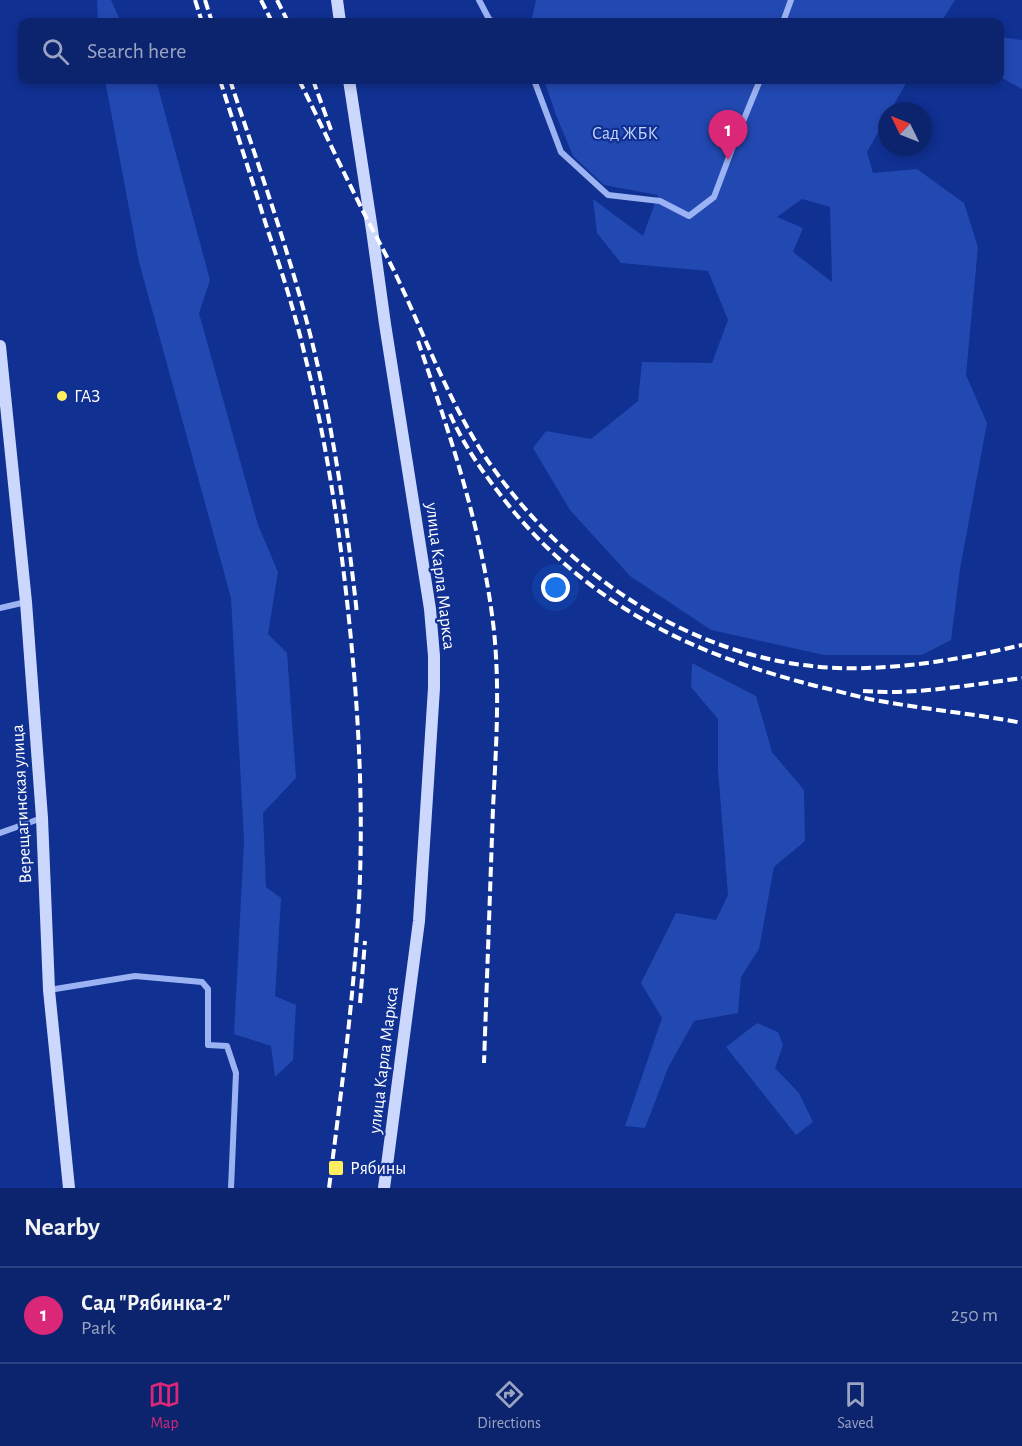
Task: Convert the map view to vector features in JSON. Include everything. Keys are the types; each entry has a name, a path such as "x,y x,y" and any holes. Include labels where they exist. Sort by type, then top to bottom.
{"main road":[{"path":"337,0 339,18"},
{"name":"улица Карла Маркса","path":"350,84 430,609 434,656 434,688 418,921 384,1188"},
{"name":"Верещагинская улица","path":"0,346 26,602 42,818 49,990 69,1188"}],"street":[{"path":"479,0 488,18"},
{"path":"784,18 791,0"},
{"path":"536,84 561,152 608,195 660,201 689,216 714,197 758,84"},
{"path":"0,608 26,602"},
{"path":"0,833 42,818"},
{"path":"49,990 135,976 202,982 208,988 208,1045 227,1046 236,1073 231,1188"}],"green space":[{"path":"97,0 111,0 119,18 98,18"},
{"path":"536,0 955,0 944,18 532,18"},
{"path":"1004,38 1022,40 1022,89 1004,79"},
{"path":"106,84 157,84 210,280 199,313 258,525 278,572 268,634 287,653 296,778 263,813 266,887 281,898 275,996 296,1005 293,1060 275,1077 271,1046 234,1034 244,841 231,598 139,262"},
{"name":"Сад ЖБК","path":"545,84 906,84 895,102 878,102 878,133 867,152 873,173 917,169 964,203 978,247 966,375 987,423 960,569 951,640 922,655 824,655 711,630 630,576 570,510 533,448 546,431 591,439 638,401 642,362 712,363 728,320 708,271 621,263 597,233 593,199 643,236 658,195 604,185 573,156","holes":["802,199 830,207 832,282 793,252 803,228 777,217"]},
{"path":"692,663 756,696 772,752 804,790 805,841 774,867 759,949 741,977 738,1013 694,1021 668,1068 645,1128 625,1126 662,1018 641,983 676,913 716,920 728,895 718,770 718,719 691,687"},
{"path":"757,1023 778,1032 783,1045 775,1068 799,1093 813,1122 796,1135 726,1047"}],"railway":[{"path":"195,0 201,18"},
{"path":"205,0 211,18"},
{"path":"261,0 270,18"},
{"path":"277,0 286,18"},
{"path":"221,84 288,293 312,386 335,509 351,638 360,788 359,901 350,1009 329,1188"},
{"path":"231,84 289,258 318,367 341,490 357,614"},
{"path":"301,84 396,275 469,431 514,495 550,536 591,571 635,603 682,629 731,649 783,662 837,668 884,667 953,659 1022,645"},
{"path":"314,84 331,130"},
{"path":"418,341 474,520 494,631 497,720 484,1063"},
{"path":"450,414 482,470 506,502 538,538 571,570 607,597 645,621 726,658 816,686 869,699 1022,723"},
{"path":"863,691 903,692 1022,678"},
{"path":"360,1003 365,941"}],"place":[{"name":"Сад \"Рябинка-2\"","path":"728,160"},
{"name":"ГАЗ","path":"62,396"},
{"name":"Рябины","path":"336,1168"}]}
